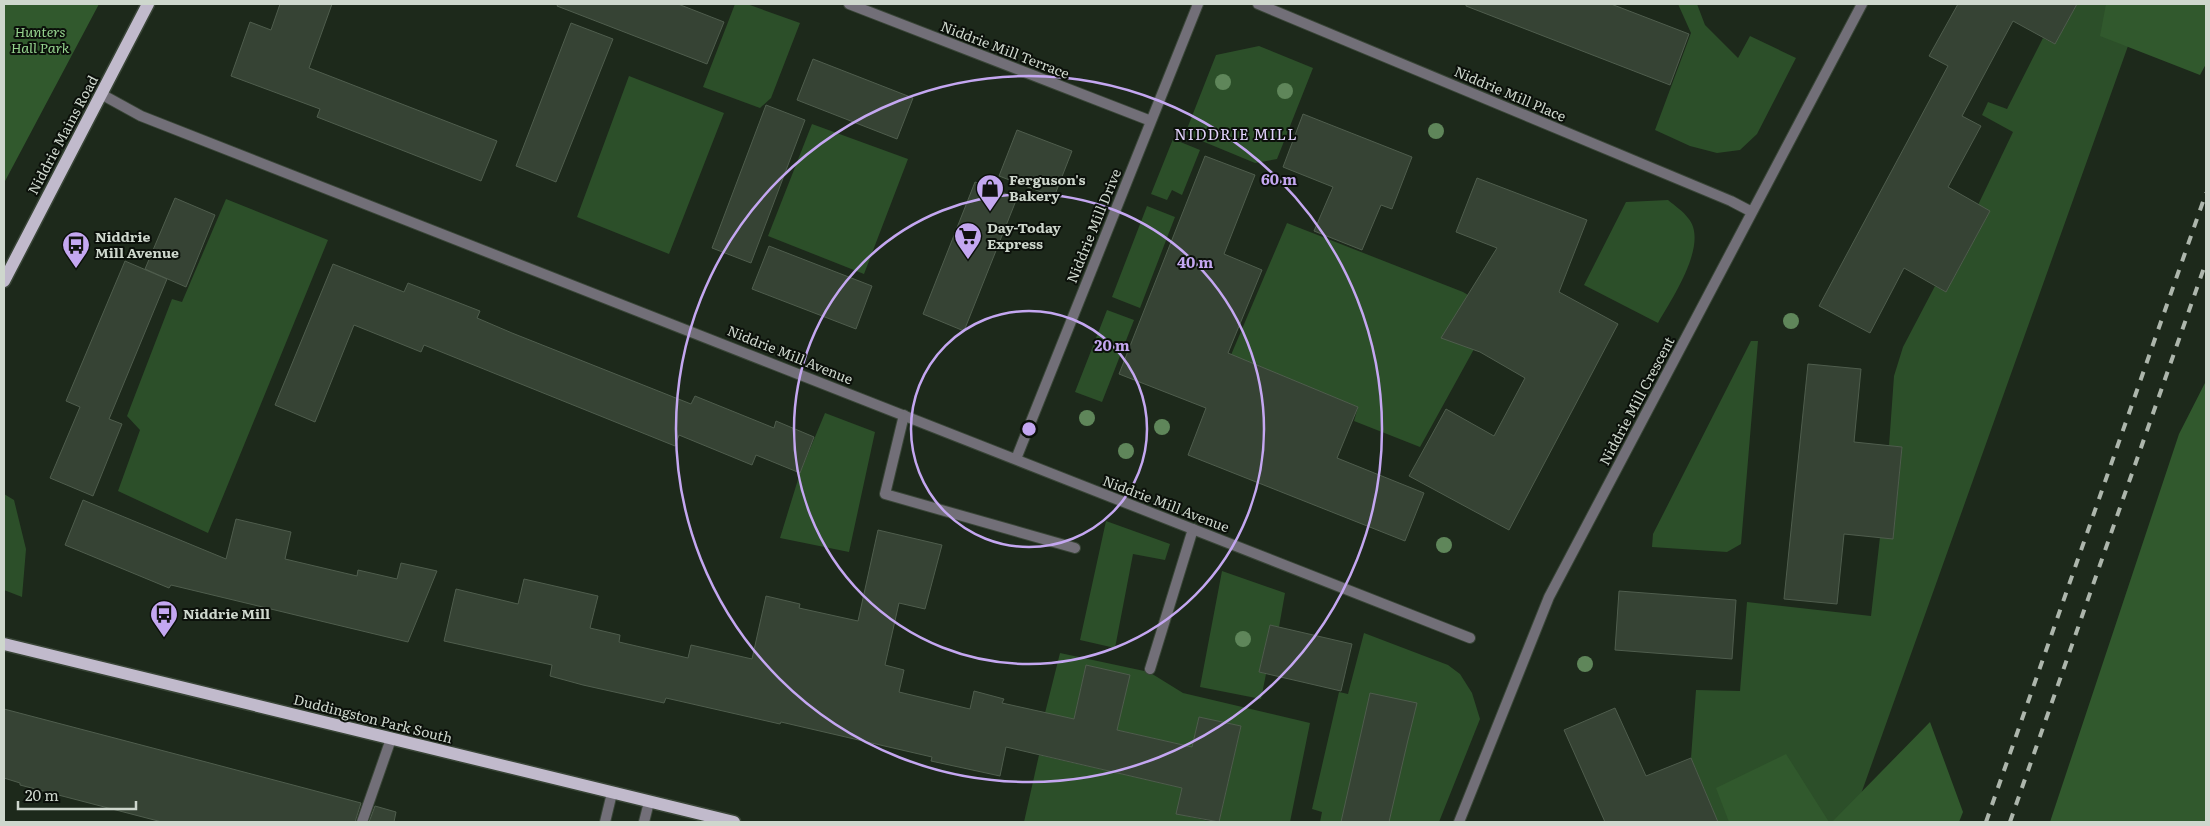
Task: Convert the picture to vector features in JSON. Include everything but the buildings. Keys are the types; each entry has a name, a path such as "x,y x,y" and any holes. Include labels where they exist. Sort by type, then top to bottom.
{"main road":[{"name":"Niddrie Mains Road","path":"4,281 148,4"},
{"name":"Duddingston Park South","path":"4,644 734,822"}],"street":[{"name":"Niddrie Mill Terrace","path":"849,4 1151,121"},
{"name":"Niddrie Mill Drive","path":"1016,459 1198,4"},
{"name":"Niddrie Mill Place","path":"1258,4 1752,212"},
{"name":"Niddrie Mill Crescent","path":"1459,822 1549,597 1862,4"},
{"name":"Niddrie Mill Avenue","path":"101,94 141,116 1470,638"},
{"path":"904,415 885,494 1075,548"},
{"path":"1150,669 1193,529"},
{"path":"362,822 391,738"},
{"path":"605,822 612,793"},
{"path":"644,822 649,802"}],"green space":[{"name":"Hunters Hall Park","path":"4,4 99,4 4,183"},
{"path":"735,4 747,4 800,23 771,98 760,108 703,87"},
{"path":"1678,4 1697,4 1705,25 1738,58 1750,36 1796,58 1757,134 1740,150 1717,153 1690,146 1655,130 1691,33"},
{"path":"2077,4 2143,4 1851,822 1718,822 1691,758 1696,690 1740,691 1747,602 1871,616 1880,537 1893,538 1902,447 1889,446 1894,376 1903,347 1935,286 1946,292 1990,211 1978,205 2013,132 1982,115 1988,102 2007,109 2043,38 2055,44"},
{"path":"2106,4 2206,4 2206,64 2200,75 2100,36"},
{"path":"1259,46 1313,68 1277,159 1255,163 1185,134 1216,55"},
{"path":"629,76 724,113 669,254 577,217"},
{"path":"812,124 908,159 864,274 768,236"},
{"path":"1173,139 1200,150 1182,195 1172,190 1167,200 1151,194"},
{"path":"226,199 328,240 208,533 118,491 140,430 127,416 172,299 182,302"},
{"path":"1668,200 1688,218 1694,229 1694,242 1692,256 1686,271 1658,323 1584,285 1626,202"},
{"path":"1147,206 1175,217 1140,308 1112,297"},
{"path":"1287,223 1463,292 1495,311 1420,447 1354,421 1358,407 1231,355"},
{"path":"1107,310 1134,320 1102,402 1075,392"},
{"path":"1751,341 1758,341 1741,544 1727,552 1652,547 1653,534"},
{"path":"2206,381 2206,822 2050,822 2179,434"},
{"path":"825,413 875,432 849,552 780,538 800,473"},
{"path":"4,494 14,500 26,549 22,597 4,590"},
{"path":"1106,521 1170,544 1165,560 1133,554 1115,648 1080,640"},
{"path":"1222,571 1285,593 1279,627 1270,625 1259,672 1266,674 1261,699 1200,687"},
{"path":"1364,633 1448,665 1460,674 1472,693 1480,719 1439,822 1320,822 1322,812 1312,809 1339,692 1348,694"},
{"path":"1060,653 1149,672 1183,693 1310,723 1290,822 1219,822 1241,726 1199,717 1192,747 1117,730 1129,675 1086,665 1074,719 1045,713"},
{"path":"1930,722 1963,812 1959,822 1832,822"},
{"path":"1786,754 1829,822 1729,822 1716,788"},
{"path":"1039,755 1182,788 1177,814 1214,822 1024,822"}],"railway":[{"path":"1986,822 2206,193"},
{"path":"2010,822 2206,262"}],"place":[{"name":"Ferguson's Bakery","path":"990,212"},
{"name":"Day-Today Express","path":"968,260"},
{"name":"Niddrie Mill Avenue","path":"76,269"},
{"name":"Niddrie Mill","path":"164,638"}],"district":[{"name":"NIDDRIE MILL","path":"1236,135"}]}
